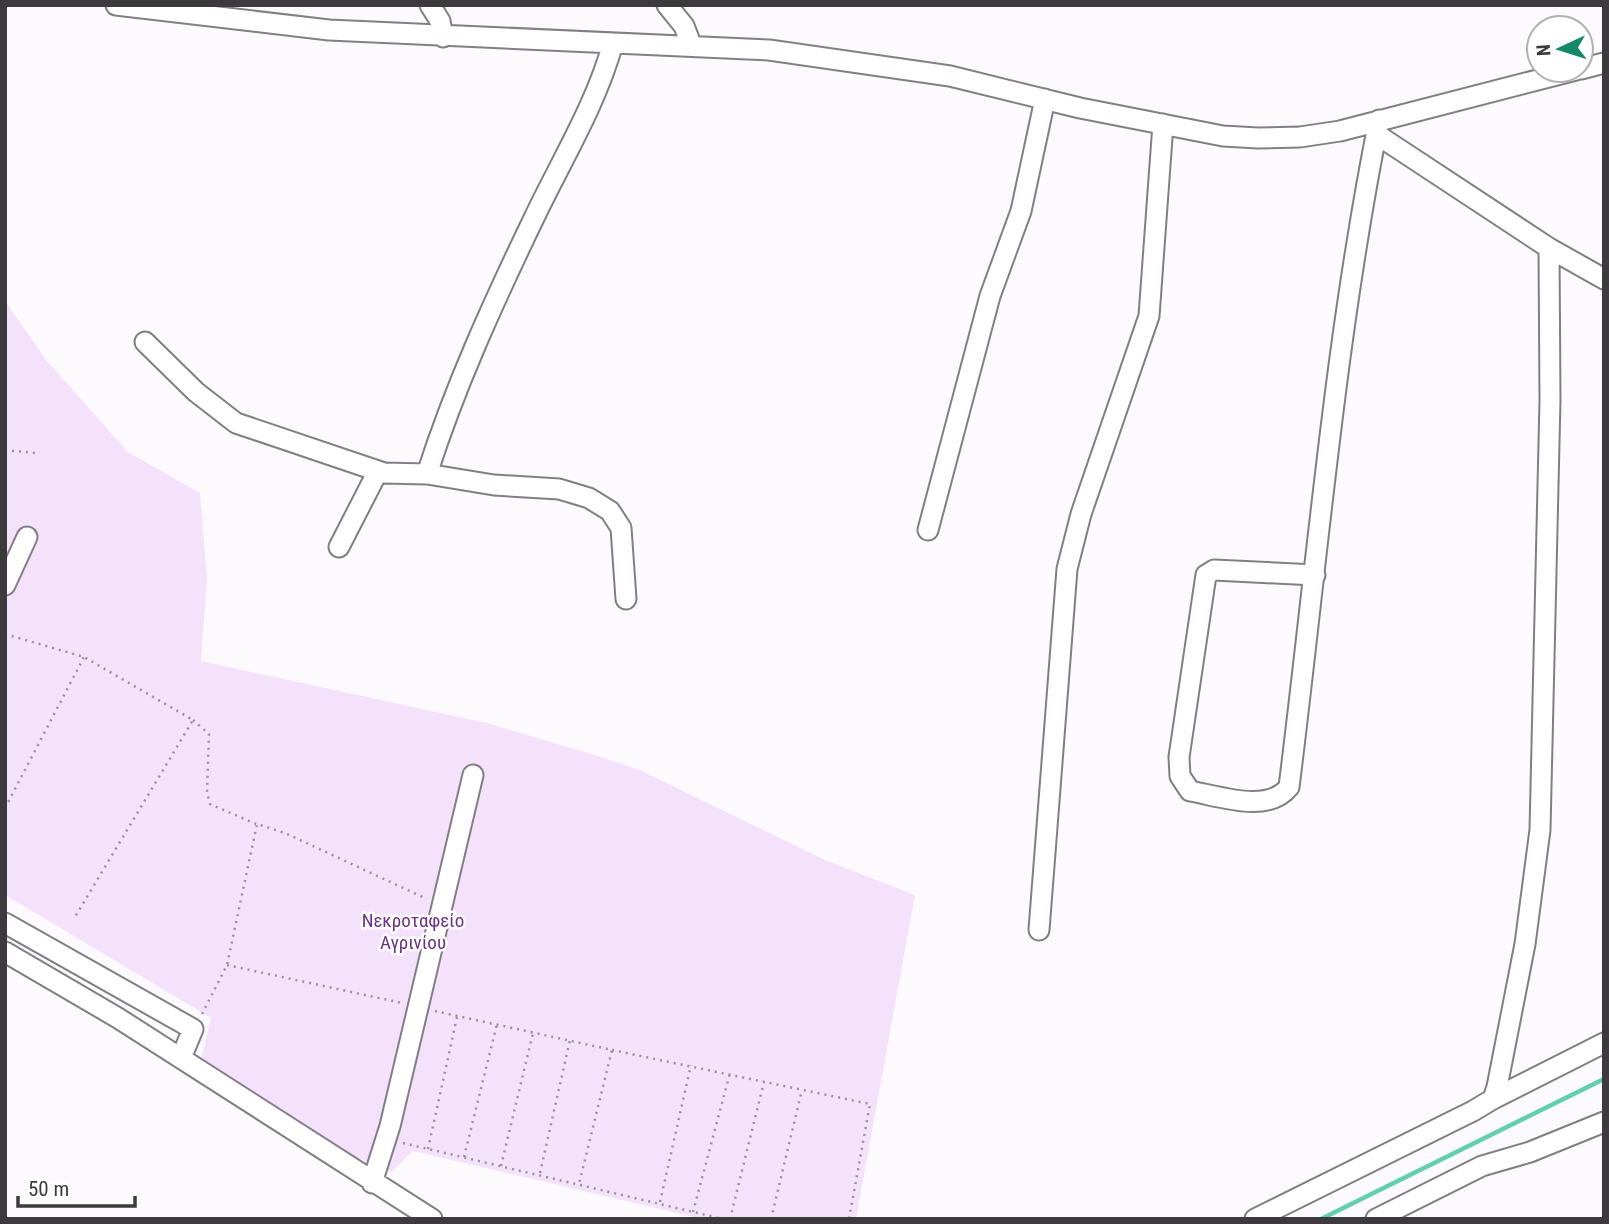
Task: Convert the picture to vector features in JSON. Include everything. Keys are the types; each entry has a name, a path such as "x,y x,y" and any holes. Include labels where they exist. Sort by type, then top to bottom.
{"street":[{"path":"116,5 309,29 443,37 691,44 860,61 950,76 1223,136 1300,137 1377,127 1527,84"},
{"path":"430,5 440,21 443,37"},
{"path":"667,5 684,26 691,44"},
{"path":"426,474 449,405 533,219 601,79 613,43"},
{"path":"928,530 990,296 1021,211 1045,99"},
{"path":"1039,930 1067,569 1081,514 1149,316 1163,124"},
{"path":"1377,127 1549,248 1604,279"},
{"path":"1315,575 1214,570 1206,575 1179,757 1180,776 1190,791 1249,801 1273,800 1289,787 1315,575 1340,361 1377,127"},
{"path":"1493,1099 1505,1052 1525,944 1540,830 1549,414 1549,248"},
{"path":"145,342 196,392 236,423 378,471 569,491 599,504 614,516 621,528 626,599"},
{"path":"339,547 378,471"},
{"path":"5,585 27,537"},
{"path":"372,1183 386,1140 473,775"},
{"path":"5,923 193,1029 181,1058"},
{"path":"5,952 181,1058 432,1219"},
{"path":"1255,1219 1604,1043"},
{"path":"1376,1219 1482,1166 1530,1152 1604,1122"}],"path":[{"path":"5,450 35,453"},
{"path":"5,634 85,657 193,720 209,734 207,792 210,804 309,844 442,907"},
{"path":"5,808 85,657"},
{"path":"75,917 193,720"},
{"path":"193,1029 227,965 257,824"},
{"path":"227,965 457,1017 870,1104 849,1219"},
{"path":"428,1149 457,1017"},
{"path":"463,1157 497,1024"},
{"path":"501,1166 533,1033"},
{"path":"540,1175 570,1040"},
{"path":"579,1184 611,1050"},
{"path":"659,1203 691,1065"},
{"path":"693,1212 730,1073"},
{"path":"730,1219 764,1082"},
{"path":"771,1219 802,1090"},
{"path":"386,1140 723,1219"}],"green space":[{"name":"Νεκροταφείο Αγρινίου","path":"5,301 47,361 128,452 200,493 207,579 201,661 487,723 598,756 640,770 825,860 915,895 856,1219 702,1219 413,1151 391,1172 317,1136 201,1060 211,1018 5,895"}],"waterway":[{"path":"1321,1219 1604,1079"}]}
